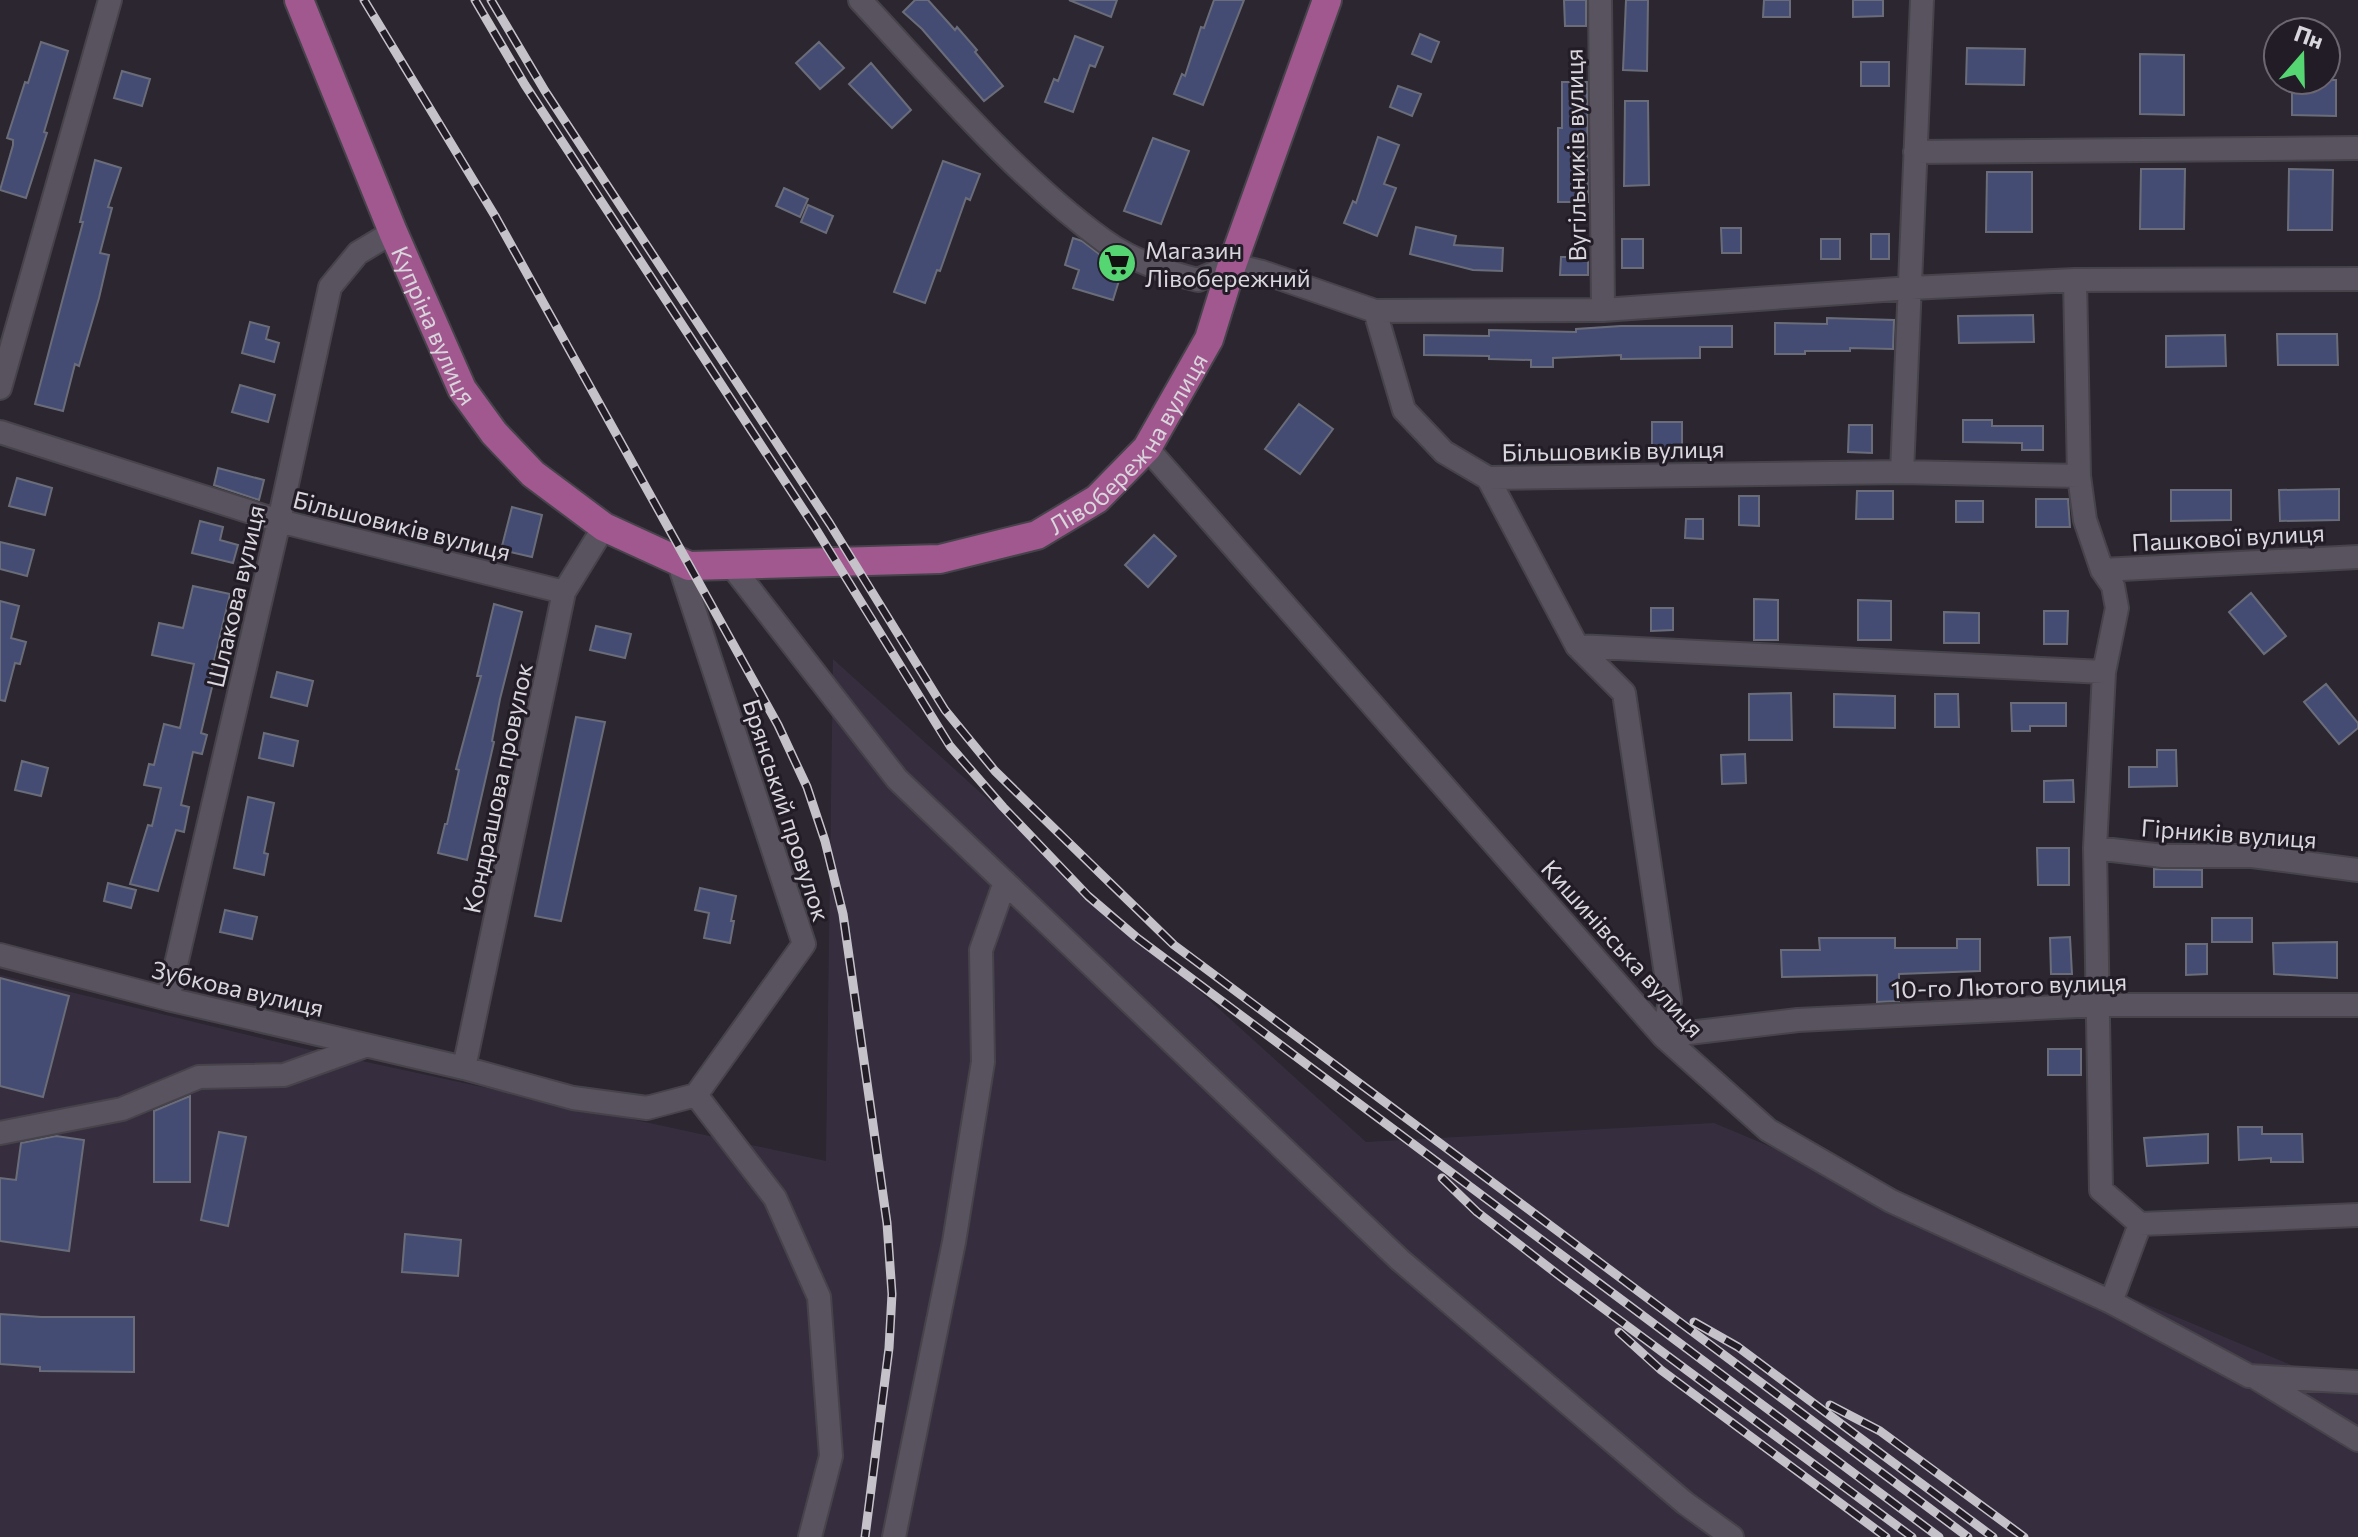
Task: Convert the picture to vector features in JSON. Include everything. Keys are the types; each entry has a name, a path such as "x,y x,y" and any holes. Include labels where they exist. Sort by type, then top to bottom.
{"main road":[{"name":"Купріна вулиця","path":"299,0 393,232 462,389 494,433 533,474 604,527 679,564"},
{"name":"Лівобережна вулиця","path":"679,564 940,559 1037,535 1097,499 1147,448 1209,339 1232,265 1327,0"}],"street":[{"path":"0,388 110,0"},
{"path":"860,0 1012,162 1105,242 1162,271 1198,280 1232,265 1262,272 1375,311 1603,310 1911,288 2075,280 2358,279"},
{"name":"Вугільників вулиця","path":"1600,0 1603,310"},
{"path":"1902,472 1922,0"},
{"path":"1915,152 2358,148"},
{"name":"Шлакова вулиця","path":"168,999 330,287 358,253 393,232"},
{"path":"2075,280 2079,476 2085,520 2102,570 2113,586 2117,608 2104,672 2095,848 2101,1190 2140,1224 2358,1215"},
{"name":"Більшовиків вулиця","path":"1375,311 1404,410 1444,452 1488,478 1902,472 2079,476"},
{"name":"Більшовиків вулиця","path":"0,432 279,521 564,592"},
{"name":"Кишинівська вулиця","path":"1147,448 1663,1036 1768,1130 1891,1201 2111,1302 2252,1376 2358,1382"},
{"path":"1488,478 1577,646 1624,693 1670,1001 1663,1036"},
{"name":"Кондрашова провулок","path":"464,1068 564,592 604,527"},
{"name":"Пашкової вулиця","path":"2102,570 2358,557"},
{"name":"Брянський провулок","path":"679,564 804,944 696,1095"},
{"path":"731,565 897,779 1411,1269 1685,1503 1732,1537"},
{"path":"1577,646 2104,672"},
{"name":"Гірників вулиця","path":"2095,848 2163,856 2252,856 2358,870"},
{"path":"894,1537 954,1242 983,1062 981,950 1005,882"},
{"name":"Зубкова вулиця","path":"0,955 168,999 464,1068"},
{"name":"10-го Лютого вулиця","path":"1663,1036 1798,1020 2098,1005 2358,1005"},
{"path":"0,1133 122,1109 199,1077 284,1075 365,1045"},
{"path":"464,1068 573,1098 647,1108 696,1095 775,1198 819,1297 831,1456 810,1537"},
{"path":"2111,1302 2140,1224"},
{"path":"2252,1376 2358,1440"}],"shaded area":[{"path":"833,659 1366,1142 1714,1123 2358,1393 2358,1537 0,1537 0,975 306,1049 826,1161"}],"building":[{"path":"915,0 928,0 955,30 957,27 1003,86 984,101 922,29 903,12"},
{"path":"1069,0 1117,0 1111,17"},
{"path":"1214,0 1244,0 1203,105 1174,94 1182,74 1185,76 1201,27 1204,28"},
{"path":"1564,0 1586,0 1586,26 1565,26"},
{"path":"1626,0 1648,0 1647,71 1623,70"},
{"path":"1764,0 1790,0 1790,17 1763,17"},
{"path":"1853,0 1883,0 1883,16 1853,17"},
{"path":"1420,34 1439,42 1431,62 1412,54"},
{"path":"1075,36 1103,47 1095,67 1090,65 1073,112 1045,102 1054,79 1058,81"},
{"path":"41,42 68,51 26,198 0,190 13,145 13,140 7,138"},
{"path":"819,42 844,68 820,89 796,63"},
{"path":"1967,48 2025,49 2024,85 1966,84"},
{"path":"2140,54 2184,55 2184,115 2140,114"},
{"path":"1861,62 1889,62 1889,86 1861,86"},
{"path":"871,63 911,110 892,128 849,84"},
{"path":"122,71 150,79 142,106 114,98"},
{"path":"1562,82 1587,82 1588,202 1558,202 1558,128 1562,128"},
{"path":"1398,86 1421,94 1412,116 1390,107"},
{"path":"2292,96 2336,96 2336,116 2292,115"},
{"path":"1625,101 1648,101 1649,185 1624,186"},
{"path":"1378,137 1399,145 1384,184 1396,188 1377,236 1344,223 1353,201 1356,203"},
{"path":"1153,138 1189,151 1161,224 1124,211"},
{"path":"95,160 121,168 108,207 112,208 100,253 109,255 99,298 79,366 75,364 63,411 35,404 83,222 80,222"},
{"path":"943,161 980,174 970,200 966,198 925,303 894,292"},
{"path":"2141,169 2185,169 2184,229 2140,229"},
{"path":"2289,169 2333,170 2332,230 2288,230"},
{"path":"1987,172 2032,172 2032,232 1986,232"},
{"path":"784,188 808,199 800,217 776,206"},
{"path":"808,205 833,216 826,233 801,222"},
{"path":"1416,227 1456,236 1454,245 1503,248 1502,271 1473,270 1410,254"},
{"path":"1721,228 1741,228 1741,253 1722,253"},
{"path":"1871,234 1889,234 1889,259 1871,259"},
{"path":"1073,238 1107,260 1104,269 1121,274 1113,300 1073,288 1079,270 1065,265"},
{"path":"1622,239 1643,239 1643,268 1622,268"},
{"path":"1821,239 1840,239 1840,259 1821,259"},
{"path":"1561,257 1588,257 1588,275 1560,275"},
{"path":"2033,315 2034,342 1959,343 1958,316"},
{"path":"1827,318 1894,320 1893,349 1850,348 1850,351 1775,354 1775,323 1827,324"},
{"path":"250,322 269,327 266,339 279,343 274,362 242,353"},
{"path":"1732,326 1732,347 1700,347 1700,358 1621,359 1621,355 1553,358 1553,367 1531,367 1531,360 1489,359 1489,356 1424,355 1424,335 1489,336 1489,330 1576,332 1576,329"},
{"path":"2277,334 2337,334 2338,365 2278,365"},
{"path":"2225,335 2226,366 2166,367 2166,336"},
{"path":"240,385 275,395 268,422 232,412"},
{"path":"1299,404 1333,429 1300,474 1265,449"},
{"path":"1963,420 1992,420 1992,426 2043,426 2043,450 2022,450 2022,443 1963,442"},
{"path":"1652,422 1682,422 1682,448 1652,448"},
{"path":"1849,425 1872,425 1872,453 1848,452"},
{"path":"218,468 264,480 259,500 214,485"},
{"path":"17,478 52,488 45,515 9,506"},
{"path":"2339,489 2339,520 2280,521 2279,490"},
{"path":"2171,490 2231,490 2231,520 2171,521"},
{"path":"1857,491 1893,491 1893,519 1856,519"},
{"path":"1739,496 1759,496 1759,526 1739,525"},
{"path":"2036,499 2068,499 2070,527 2036,527"},
{"path":"1956,501 1983,501 1983,522 1956,522"},
{"path":"512,507 542,515 532,557 501,550"},
{"path":"1686,519 1703,519 1703,539 1685,538"},
{"path":"200,521 223,527 220,540 238,545 233,563 192,553"},
{"path":"1154,535 1176,556 1148,587 1125,565"},
{"path":"0,542 34,550 27,576 0,569"},
{"path":"193,586 230,594 209,682 213,683 201,733 207,735 202,754 193,752 181,805 189,807 184,832 176,830 158,891 130,884 148,825 152,826 161,788 144,785 149,764 154,765 164,724 180,728 194,664 152,655 159,623 183,628"},
{"path":"2251,593 2286,636 2264,654 2229,612"},
{"path":"1754,599 1778,600 1778,640 1754,640"},
{"path":"1858,600 1891,601 1891,640 1858,640"},
{"path":"0,601 19,606 11,638 26,642 20,664 15,663 5,701 0,700"},
{"path":"494,604 522,612 500,699 494,742 467,860 438,853 481,676 477,676"},
{"path":"1651,608 1673,608 1673,630 1651,631"},
{"path":"2044,611 2068,611 2067,644 2044,644"},
{"path":"1944,612 1979,613 1979,643 1944,643"},
{"path":"596,626 631,634 625,658 590,650"},
{"path":"277,672 313,681 307,706 271,697"},
{"path":"2326,684 2358,723 2358,728 2339,744 2304,702"},
{"path":"1791,693 1792,740 1749,740 1749,694"},
{"path":"1834,694 1895,696 1895,728 1834,727"},
{"path":"1935,694 1958,694 1959,727 1935,727"},
{"path":"2011,703 2066,703 2066,726 2030,726 2030,731 2012,731"},
{"path":"576,717 605,722 561,921 535,916"},
{"path":"264,733 298,741 293,766 259,758"},
{"path":"2157,750 2176,750 2177,786 2129,787 2129,767 2157,767"},
{"path":"1745,754 1746,783 1722,784 1721,755"},
{"path":"22,761 48,768 41,796 15,790"},
{"path":"2073,780 2074,802 2044,802 2044,781"},
{"path":"248,797 274,803 264,853 268,854 264,875 234,868"},
{"path":"2037,848 2069,848 2069,885 2038,885"},
{"path":"2154,869 2202,870 2202,887 2154,887"},
{"path":"108,883 136,890 131,908 104,901"},
{"path":"700,888 736,896 730,943 704,938 709,913 695,910"},
{"path":"225,910 257,917 252,939 220,932"},
{"path":"2212,918 2252,918 2252,942 2212,942"},
{"path":"2070,937 2072,974 2051,974 2050,938"},
{"path":"1819,938 1895,938 1895,948 1957,948 1957,939 1980,939 1980,971 1899,974 1899,1001 1877,1002 1877,975 1782,977 1781,950 1820,950"},
{"path":"2337,942 2337,978 2274,974 2273,943"},
{"path":"2186,944 2207,944 2207,974 2186,975"},
{"path":"0,978 69,996 43,1097 0,1086"},
{"path":"2048,1049 2081,1049 2081,1075 2048,1075"},
{"path":"190,1096 190,1182 154,1182 154,1111"},
{"path":"2238,1127 2262,1127 2262,1134 2302,1134 2303,1162 2271,1162 2271,1158 2239,1160"},
{"path":"219,1132 246,1137 228,1226 201,1220"},
{"path":"2208,1134 2208,1163 2147,1166 2144,1138"},
{"path":"56,1136 84,1140 69,1251 0,1241 0,1178 16,1180 21,1143"},
{"path":"405,1234 461,1240 458,1276 402,1272"},
{"path":"0,1314 134,1317 134,1372 40,1371 40,1367 0,1364"}],"railway":[{"path":"364,0 495,216 778,725 807,787 825,841 843,914 887,1223 892,1294 889,1348 865,1537"},
{"path":"475,0 525,85 814,526 950,746 1003,807 1088,896 1136,937 1939,1537"},
{"path":"491,0 545,91 830,524 945,710 995,771 1174,945 1968,1537"},
{"path":"1442,1178 1477,1212 1561,1277 1912,1537"},
{"path":"1694,1322 1738,1347 1993,1537"},
{"path":"1619,1332 1661,1370 1886,1537"},
{"path":"1830,1405 1880,1431 2024,1537"}],"place":[{"name":"Магазин Лівобережний","path":"1117,263"}]}
